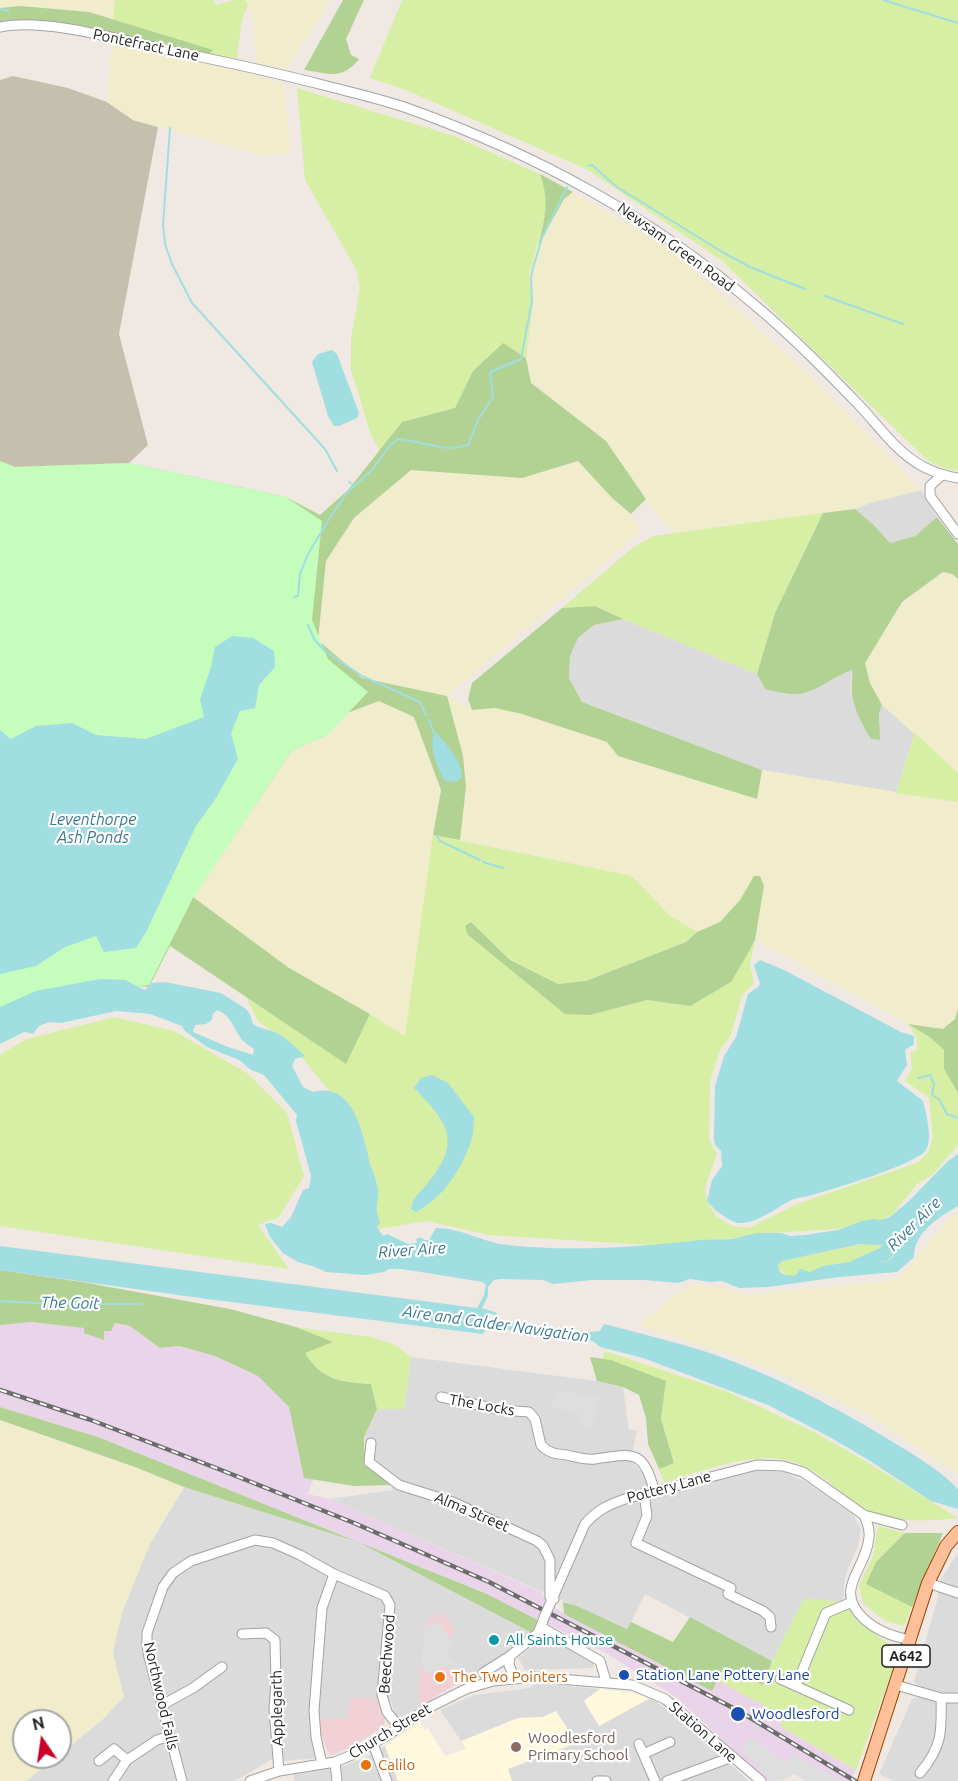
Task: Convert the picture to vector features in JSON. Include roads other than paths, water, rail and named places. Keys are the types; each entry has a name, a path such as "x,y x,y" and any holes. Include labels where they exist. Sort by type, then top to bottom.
{"main road":[{"name":"A642","path":"864,1781 928,1583 946,1545 958,1532"}],"street":[{"name":"Pontefract Lane","path":"0,27 13,24 64,29 290,76"},
{"name":"Newsam Green Road","path":"290,76 404,107 488,138 577,181 612,201 690,253 758,307 829,375 901,451 921,466 942,475 958,478"},
{"path":"942,475 930,486 930,496 958,534"},
{"name":"The Locks","path":"441,1397 492,1408 529,1412 535,1419 541,1445 552,1453 593,1459 627,1454 636,1457 645,1464 654,1490"},
{"name":"Alma Street","path":"371,1443 369,1462 399,1485 485,1515 543,1546 550,1560 549,1591 552,1601"},
{"name":"Pottery Lane","path":"541,1626 585,1524 594,1513 605,1506 654,1490 757,1465 783,1466 803,1472 864,1515 902,1525"},
{"path":"644,1493 647,1516 636,1543 731,1588 728,1594 763,1611 770,1617 771,1627"},
{"path":"864,1515 869,1527 869,1536 865,1553 851,1586 852,1602 872,1626 911,1640"},
{"name":"Northwood Falls","path":"182,1781 147,1645 147,1633 163,1587 173,1573 191,1561 255,1540 273,1543 300,1555"},
{"name":"Beechwood","path":"300,1555 334,1574 385,1596 390,1605 382,1695 387,1712 399,1727"},
{"path":"322,1764 316,1737 314,1711 322,1608 334,1574"},
{"path":"928,1583 958,1593"},
{"path":"763,1611 768,1601"},
{"path":"796,1686 826,1613 852,1602"},
{"path":"483,1673 510,1656 541,1626 600,1661 606,1682"},
{"name":"Applegarth","path":"242,1634 266,1634 273,1637 276,1644 274,1708 279,1771"},
{"path":"510,1656 509,1665 515,1679"},
{"path":"162,1705 194,1688 222,1667"},
{"name":"Station Lane","path":"493,1681 559,1678 632,1685 675,1705 761,1781"},
{"path":"780,1679 849,1710"},
{"name":"Church Street","path":"250,1781 279,1771 335,1761 373,1744 446,1698 493,1681"},
{"path":"896,1685 941,1698 958,1698"},
{"path":"920,1773 933,1757 940,1735 941,1698"},
{"path":"113,1781 127,1760 157,1740 170,1736"},
{"path":"643,1754 670,1742"},
{"path":"373,1744 387,1781"},
{"path":"639,1744 655,1781"},
{"path":"99,1761 114,1749 127,1760"},
{"path":"667,1781 682,1779 732,1757"},
{"path":"933,1757 941,1764"},
{"path":"335,1761 337,1781"},
{"path":"597,1781 606,1781"}],"water":[{"path":"332,350 337,354 359,413 357,418 339,426 334,426 328,416 312,362 318,354"},
{"name":"Leventhorpe Ash Ponds","path":"232,636 253,638 274,651 275,667 259,685 255,708 240,711 231,733 238,759 216,798 196,826 146,932 136,948 104,952 96,936 65,947 36,966 0,974 0,730 11,739 36,726 72,723 96,735 146,739 204,717 200,699 215,647"},
{"path":"435,732 453,753 462,771 461,778 456,781 445,781 439,770 432,743"},
{"path":"760,960 784,970 901,1032 914,1036 914,1044 905,1050 907,1065 897,1081 923,1101 929,1139 926,1150 906,1163 854,1182 794,1199 761,1217 740,1223 722,1215 707,1201 712,1180 722,1166 721,1151 715,1145 714,1139 715,1086 724,1056 736,1037 748,994 760,984 754,965"},
{"name":"Aire and Calder Navigation","path":"100,979 125,980 145,990 152,983 165,982 221,993 246,1009 253,1024 281,1035 305,1056 295,1059 292,1066 303,1087 313,1092 327,1091 339,1095 348,1103 361,1128 377,1183 377,1213 380,1222 377,1227 383,1236 387,1234 408,1244 417,1243 416,1239 421,1237 429,1240 436,1228 454,1230 507,1245 580,1248 628,1247 732,1239 757,1233 781,1233 791,1236 838,1230 862,1221 890,1217 958,1154 958,1206 929,1226 918,1240 914,1257 897,1272 768,1287 739,1288 722,1281 690,1279 678,1283 644,1280 592,1280 553,1284 543,1280 500,1279 494,1280 488,1287 488,1296 482,1308 497,1313 496,1315 486,1313 487,1317 493,1320 592,1332 600,1331 604,1324 697,1349 755,1370 841,1412 942,1474 958,1489 958,1509 931,1501 867,1459 768,1405 643,1358 600,1347 593,1341 489,1327 483,1334 0,1270 0,1246 477,1308 486,1285 483,1282 402,1269 389,1269 365,1275 326,1272 298,1262 283,1253 270,1237 265,1224 271,1223 282,1227 291,1217 303,1190 309,1188 311,1176 296,1121 297,1115 264,1075 251,1070 239,1060 207,1047 185,1031 182,1026 150,1014 116,1011 61,1023 49,1022 39,1026 33,1034 24,1032 0,1044 0,1007 36,991","holes":["217,1010 226,1015 242,1040 254,1049 253,1055 193,1032 195,1025 206,1024 212,1020","860,1244 895,1246 896,1251 892,1258 883,1263 866,1259 862,1262 823,1266 810,1272 800,1269 796,1275 784,1274 778,1268 782,1261"]},
{"path":"432,1075 448,1083 474,1117 473,1132 467,1152 450,1182 434,1199 416,1212 411,1209 413,1202 437,1170 448,1145 443,1123 414,1088 421,1078"}],"waterway":[{"path":"883,0 958,23"},
{"path":"0,9 9,11"},
{"path":"170,128 163,225 165,244 172,264 192,303 325,449 337,471"},
{"path":"589,166 592,165 617,187 724,253 750,267 805,289"},
{"path":"294,597 298,596 300,574 308,554 331,516 346,494 372,470 390,445 398,439 451,448 468,445 478,420 493,397 490,372 521,359 532,301 533,268 542,238 567,187"},
{"path":"825,296 903,324"},
{"path":"349,482 355,486"},
{"path":"308,625 314,639 325,651 362,676 420,702 426,715"},
{"path":"429,720 434,733"},
{"path":"437,836 440,841 480,860"},
{"path":"483,862 503,868"},
{"path":"918,1078 930,1075 934,1084 932,1095 939,1099 947,1114 958,1118"},
{"name":"River Aire","path":"855,1267 884,1254 905,1233"},
{"name":"The Goit","path":"0,1301 53,1304 141,1304"}],"railway":[{"path":"0,1390 91,1420 216,1468 354,1523 489,1582 739,1711 855,1781"}],"place":[{"name":"All Saints House","path":"494,1640"},
{"name":"Station Lane Pottery Lane","path":"624,1675"},
{"name":"The Two Pointers","path":"440,1677"},
{"name":"Woodlesford","path":"738,1714"},
{"name":"Woodlesford Primary School","path":"516,1747"},
{"name":"Calilo","path":"366,1765"}]}
